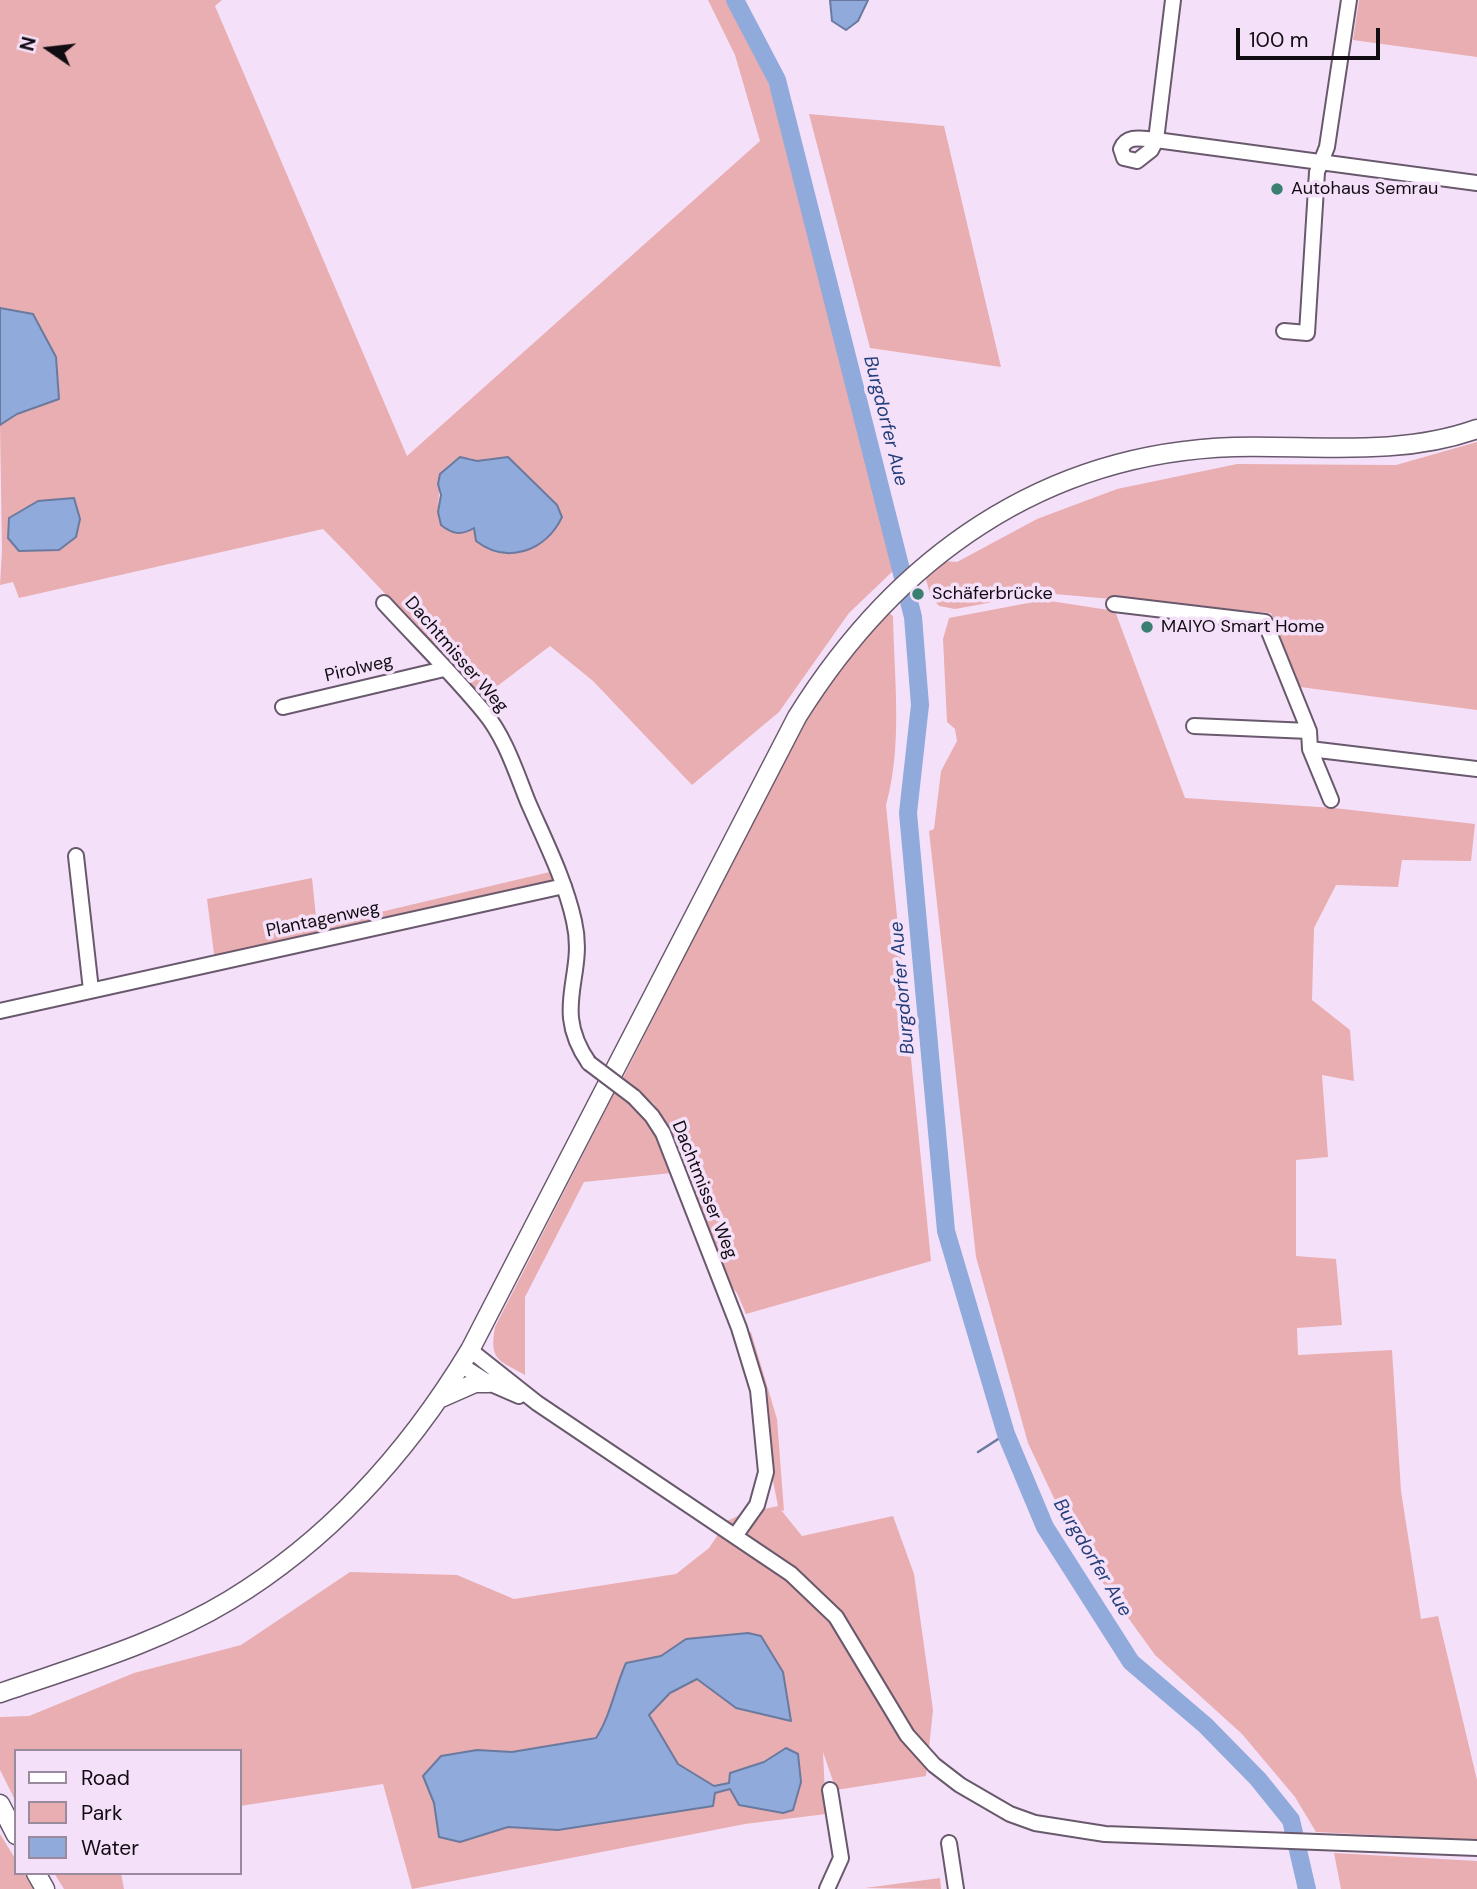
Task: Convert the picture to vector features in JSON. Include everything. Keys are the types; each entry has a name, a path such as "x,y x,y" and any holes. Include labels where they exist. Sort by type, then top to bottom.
{"main road":[{"path":"1,1693 136,1646 230,1600 313,1541 352,1505 396,1458 441,1398 465,1358 770,765 821,678 888,596 931,559 979,525 1034,495 1091,472 1132,461 1214,448 1405,445 1477,429"},
{"path":"441,1398 475,1382 489,1383"},
{"path":"2,1808 14,1832"}],"street":[{"path":"1173,0 1156,140 1477,183"},
{"path":"1284,331 1307,333 1317,172 1327,147 1349,0"},
{"name":"Dachtmisser Weg","path":"384,603 486,713 503,742 564,886 577,936 569,1021 575,1043 589,1063 634,1097 663,1133 738,1328 758,1390 766,1472 757,1505 736,1536"},
{"path":"1114,604 1265,622 1308,731 1310,749 1331,800"},
{"name":"Pirolweg","path":"283,707 444,669"},
{"path":"1194,726 1308,731"},
{"path":"1310,749 1477,769"},
{"path":"76,856 91,990"},
{"name":"Plantagenweg","path":"0,1011 564,886"},
{"path":"465,1358 489,1383 537,1404"},
{"path":"465,1358 791,1574 836,1617 907,1735 934,1765 985,1802 1035,1823 1070,1830 1477,1848"},
{"path":"827,1889 841,1858 830,1790"},
{"path":"949,1843 956,1889"}],"green space":[{"path":"0,0 222,0 215,6 407,456 760,141 735,55 708,0 730,0 762,63 784,132 893,571 849,613 779,712 692,785 593,681 550,646 483,697 323,529 19,598 13,582 0,585 0,425 17,414 59,399 56,357 33,315 0,308","holes":["470,458 477,461 495,458 524,476 550,498 562,517 474,528 438,512 440,474"]},
{"path":"1359,0 1477,0 1477,57 1353,40"},
{"path":"809,114 944,126 1001,367 870,348"},
{"path":"1477,442 1477,710 1300,687 1271,613 1043,593 955,609 939,606 931,597 925,576 944,561 957,562 1037,519 1117,489 1237,464 1396,465"},
{"path":"1044,600 1115,611 1185,798 1334,808 1475,824 1471,861 1402,860 1398,887 1336,885 1314,928 1312,1000 1350,1030 1354,1081 1322,1075 1328,1157 1296,1160 1296,1256 1336,1259 1342,1325 1297,1328 1298,1355 1392,1350 1401,1491 1421,1619 1438,1616 1477,1780 1477,1840 1316,1832 1295,1797 1242,1734 1155,1655 1077,1547 1028,1443 976,1257 929,831 934,829 941,771 957,741 955,729 947,722 943,639 949,618"},
{"path":"886,611 893,616 896,735 886,805 931,1261 746,1314 737,1293 723,1277 666,1127 654,1104 623,1078 799,727 828,682"},
{"path":"554,871 555,880 547,887 220,958 214,954 207,899 312,878 317,927"},
{"path":"616,1090 650,1124 672,1173 584,1182 525,1297 525,1375 498,1358 493,1346 495,1327"},
{"path":"751,1332 777,1419 784,1511 781,1510 802,1536 893,1516 914,1574 933,1710 926,1776 836,1790 823,1752 826,1814 745,1824 412,1889 383,1784 242,1806 242,1749 14,1749 14,1798 0,1770 0,1717 29,1716 134,1673 241,1645 350,1572 457,1575 514,1599 676,1574 709,1548 727,1521 742,1514 778,1506 744,1336","holes":["748,1633 761,1636 783,1672 791,1720 736,1708 697,1679 670,1693 649,1714 678,1764 714,1786 729,1783 730,1773 764,1762 786,1748 730,1789 714,1793 712,1806 558,1830 508,1827 460,1842 439,1837 434,1803 477,1750 512,1752 596,1737 609,1711 626,1663 661,1656 686,1639"]},
{"path":"0,1834 14,1857 14,1875 25,1875 33,1889 0,1889"},
{"path":"1334,1853 1477,1861 1477,1889 1341,1889"},
{"path":"55,1875 121,1875 124,1889 64,1889"},
{"path":"940,1878 941,1889 865,1888"}],"water":[{"path":"830,0 868,0 858,21 846,30 832,21"},
{"path":"0,308 33,314 56,357 59,399 17,414 0,425"},
{"path":"460,457 477,461 508,457 557,505 562,517 555,529 536,546 513,553 500,552 476,541 474,528 457,533 441,525 438,512 441,495 438,484 440,474"},
{"path":"74,498 80,519 76,537 59,550 19,551 8,538 9,518 38,501"},
{"path":"748,1633 761,1636 783,1672 791,1721 736,1708 697,1679 670,1693 649,1715 678,1764 714,1786 729,1783 730,1773 764,1762 786,1748 798,1754 801,1782 793,1810 783,1813 739,1805 730,1789 715,1793 713,1806 558,1830 508,1827 460,1842 439,1837 434,1803 423,1776 441,1756 477,1750 512,1752 596,1738 626,1663 661,1656 686,1639"}],"waterway":[{"name":"Burgdorfer Aue","path":"735,0 777,80 913,617 920,705 908,813 946,1231 1006,1434 1045,1527 1131,1662 1205,1725 1258,1779 1291,1820 1307,1889"},
{"path":"978,1452 1006,1434"}],"place":[{"name":"Autohaus Semrau","path":"1277,189"},
{"name":"Schäferbrücke","path":"918,594"},
{"name":"MAIYO Smart Home","path":"1147,627"}]}
